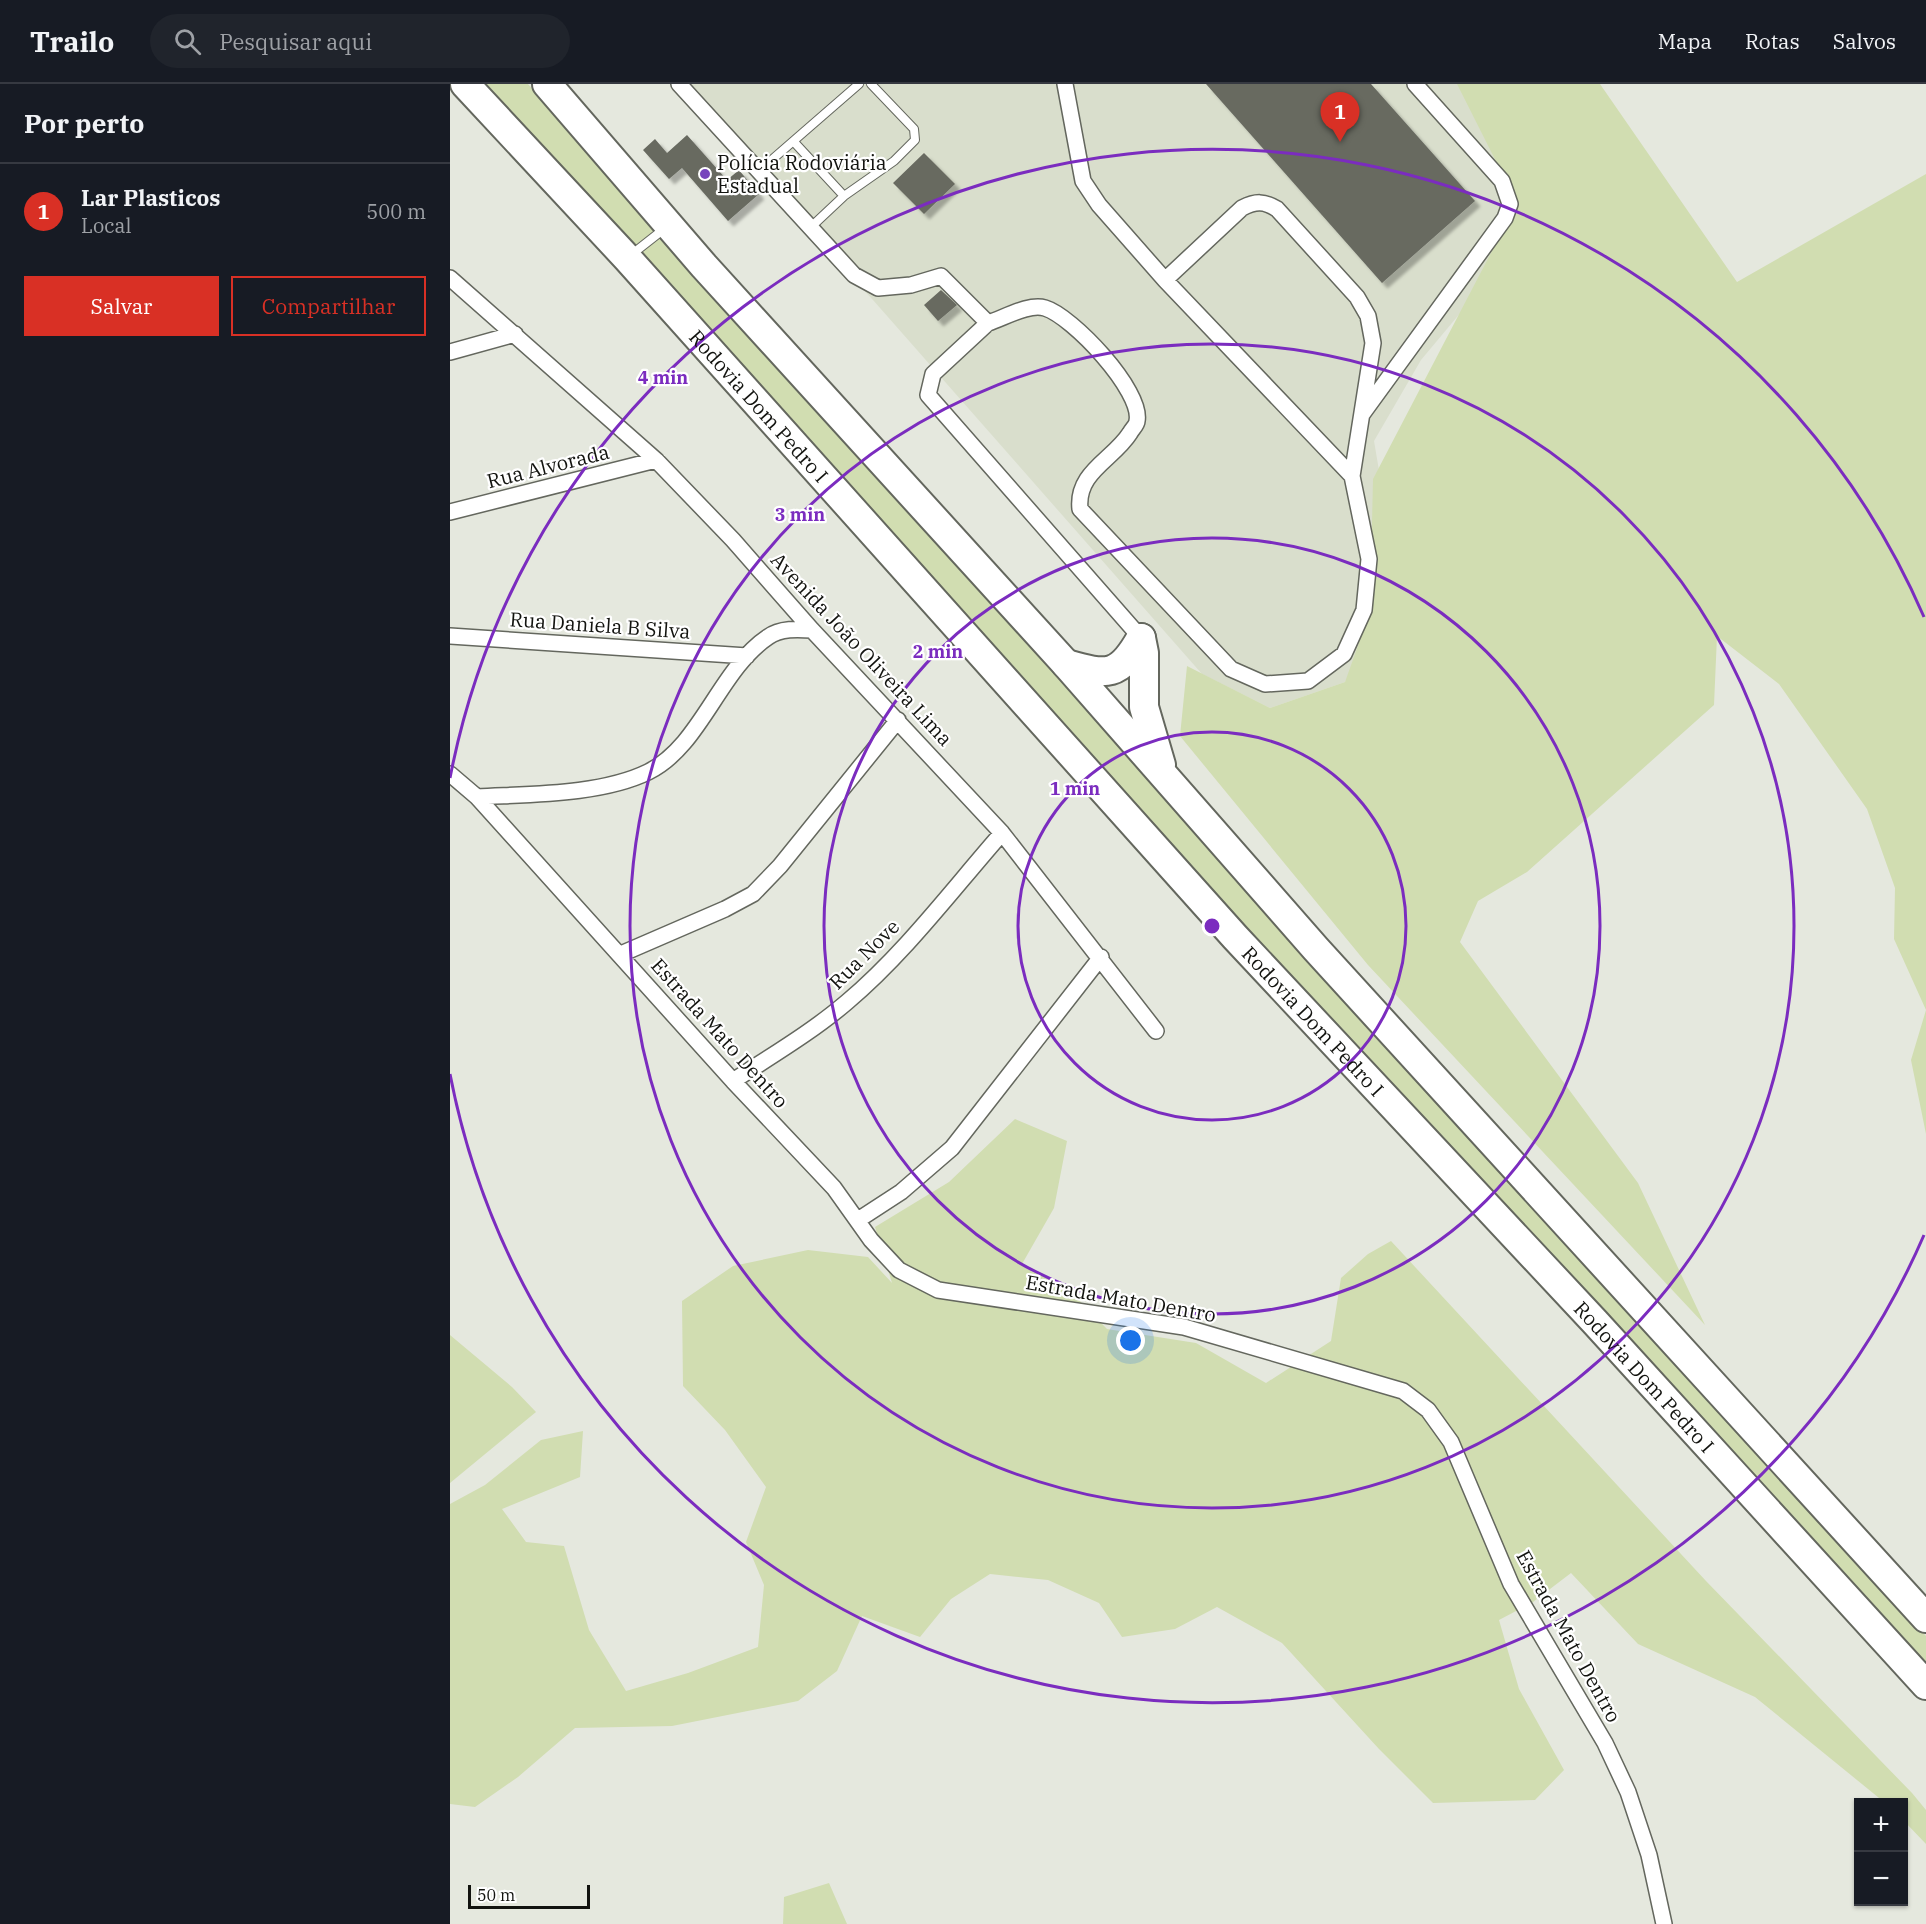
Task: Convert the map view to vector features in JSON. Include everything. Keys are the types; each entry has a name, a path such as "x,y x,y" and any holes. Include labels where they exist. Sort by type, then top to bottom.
{"highway":[{"name":"Rodovia Dom Pedro I","path":"465,84 627,258 1181,878 1579,1305 1926,1685"},
{"path":"547,84 669,225 1066,664 1316,949 1926,1618"},
{"path":"562,84 578,118"},
{"path":"1066,664 1097,673 1113,671 1128,660 1141,638"},
{"path":"1141,638 1144,707 1165,776"}],"street":[{"path":"679,84 760,170 841,263 862,280 878,288 911,285 941,276 988,323"},
{"path":"1065,84 1083,181 1099,205 1165,280 1352,476"},
{"path":"1361,416 1505,218 1510,204 1502,181 1415,84"},
{"path":"1141,638 928,395 933,374 988,323 1027,309 1043,307 1060,315 1120,376 1135,400 1137,422 1123,444 1093,471 1081,487 1080,509 1231,669 1265,684 1308,681 1344,654 1364,610 1369,559 1352,476 1373,343 1368,316 1357,297 1277,209 1266,202 1254,202 1242,208 1165,280"},
{"name":"Avenida João Oliveira Lima","path":"450,278 656,460 733,540 812,630 1002,833 1101,957 1156,1031"},
{"path":"450,352 515,334"},
{"name":"Rua Alvorada","path":"450,512 656,460"},
{"path":"477,797 608,784 649,772 679,748 747,656 769,636 790,629 812,630"},
{"name":"Rua Daniela B Silva","path":"450,636 747,656"},
{"path":"621,954 725,909 753,894 780,866 898,720"},
{"name":"Estrada Mato Dentro","path":"450,774 477,797 621,954 733,1081 834,1188 871,1240 899,1270 938,1290 1184,1327 1403,1390 1428,1410 1451,1442 1511,1584 1605,1743 1628,1792 1649,1855 1664,1924"},
{"name":"Rua Nove","path":"733,1081 820,1023 847,1002 891,960 1002,833"},
{"path":"858,1220 901,1192 952,1148 1101,957"}],"lane":[{"path":"760,170 859,84"},
{"path":"811,227 844,196 894,161 915,140 914,129 871,84"},
{"path":"794,142 844,196"},
{"path":"627,258 669,225"}],"shaded area":[{"path":"670,84 1466,84 1528,232 1421,360 1374,441 1382,488 1370,641 1345,682 1270,708 1202,674 873,300"}],"green space":[{"path":"483,84 528,84 960,561 1377,1039 1926,1636 1926,1671 1358,1056"},
{"path":"1457,84 1600,84 1737,282 1926,174 1926,1010 1894,939 1895,888 1867,809 1779,684 1717,636 1714,705 1527,872 1478,901 1460,942 1638,1183 1705,1325 1368,965 1180,736 1187,666 1270,708 1345,682 1370,612 1373,479 1517,203"},
{"path":"1926,1010 1926,1134 1911,1060"},
{"path":"1015,1119 1067,1141 1054,1208 1022,1264 1065,1286 1107,1329 1196,1343 1266,1383 1331,1341 1341,1278 1368,1254 1391,1241 1706,1581 1912,1793 1926,1810 1926,1844 1908,1825 1908,1798 1879,1798 1755,1697 1638,1644 1571,1573 1533,1602 1499,1620 1519,1689 1564,1770 1535,1800 1433,1803 1379,1749 1282,1643 1217,1607 1175,1629 1122,1637 1099,1603 1048,1580 990,1574 951,1599 920,1637 862,1616 837,1671 798,1701 672,1726 575,1728 518,1777 475,1807 450,1804 450,1504 485,1485 541,1440 583,1431 580,1477 502,1509 526,1542 564,1546 589,1630 626,1691 688,1673 758,1647 764,1585 746,1542 766,1487 725,1430 683,1386 682,1301 733,1266 808,1250 868,1257 892,1283 875,1227 949,1182"},
{"path":"450,1335 512,1387 536,1412 450,1483"},
{"path":"829,1883 847,1924 783,1924 784,1897"}],"building":[{"path":"1206,84 1371,84 1475,201 1382,283"},
{"name":"Polícia Rodoviária Estadual","path":"687,135 727,180 739,170 759,194 728,221 682,168 669,179 643,150 655,139 667,153"},
{"path":"924,153 955,184 924,214 893,183"},
{"path":"941,290 957,305 938,321 924,305"}],"place":[{"name":"Lar Plasticos","path":"1340,142"},
{"name":"Polícia Rodoviária Estadual","path":"705,174"}]}
